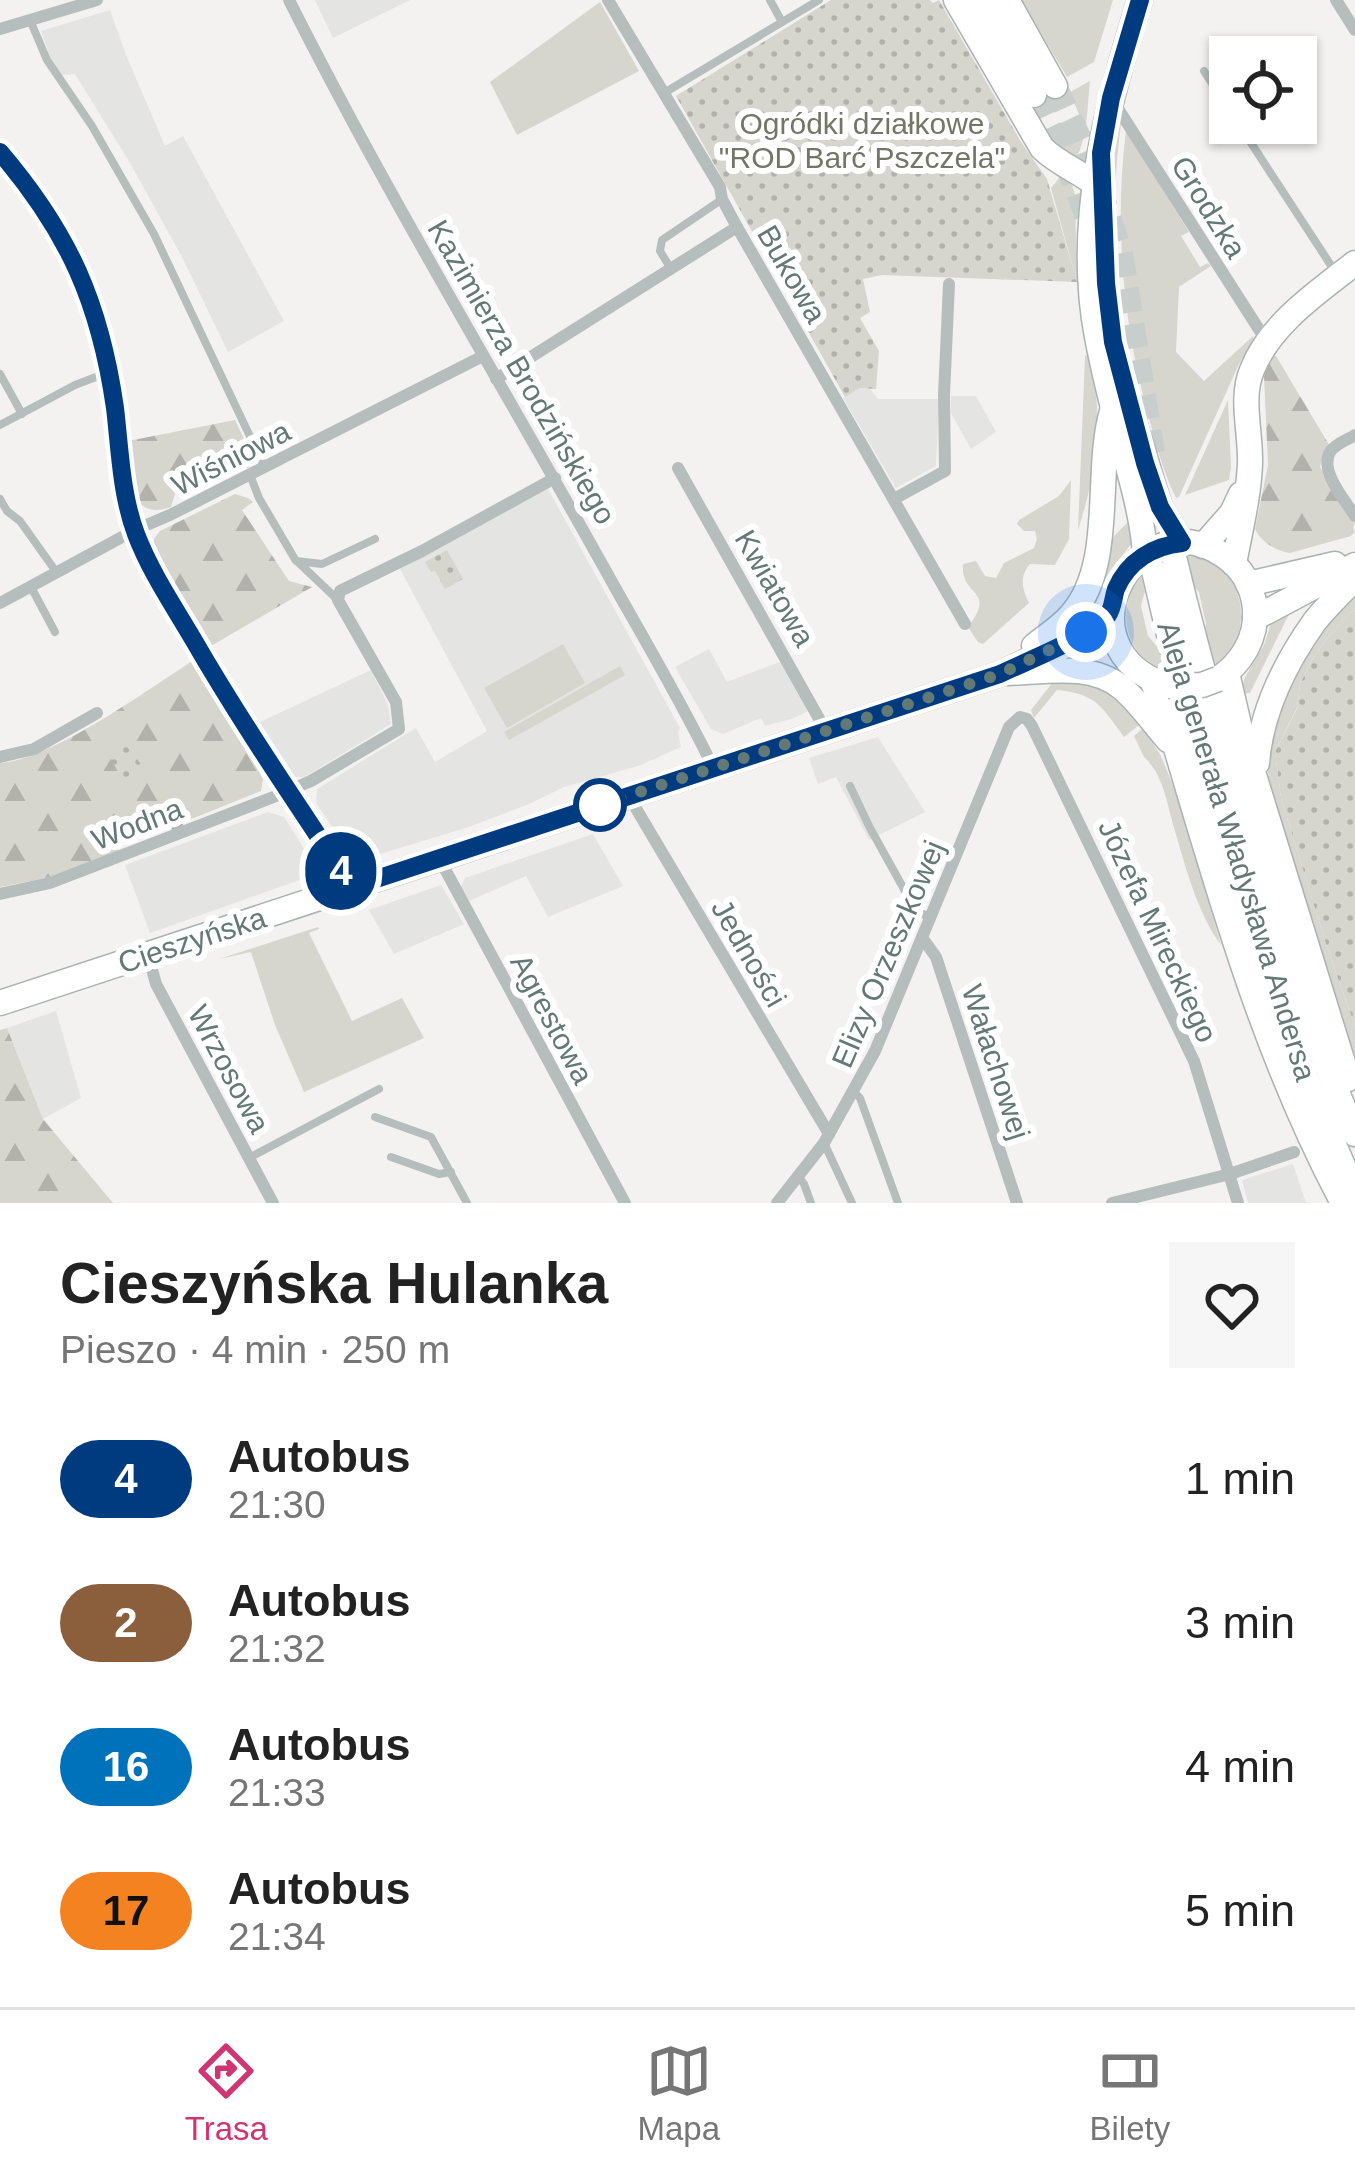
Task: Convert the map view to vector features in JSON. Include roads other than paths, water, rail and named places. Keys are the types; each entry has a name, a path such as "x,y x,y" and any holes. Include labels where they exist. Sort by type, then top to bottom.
{"main road":[{"path":"956,0 1042,148 1095,184"},
{"path":"981,0 1044,90 1007,0"},
{"path":"1140,0 1111,98 1089,219 1097,334 1144,535 1172,555 1215,550 1241,574 1254,600 1256,618 1250,643 1222,676 1202,685 1160,683 1140,673 1121,652 1111,612 1118,585 1125,573 1172,555 1232,513 1249,475"},
{"path":"1101,153 1102,233 1113,342 1172,555"},
{"path":"1241,574 1249,475 1248,380 1267,342 1282,325 1347,270"},
{"path":"1000,674 1070,616 1090,582 1097,555 1105,436 1113,408"},
{"name":"Aleja generała Władysława Andersa","path":"1172,555 1206,689 1271,906 1319,1048 1355,1134"},
{"name":"Aleja generała Władysława Andersa","path":"1172,555 1186,707 1289,1039 1355,1194"},
{"path":"1241,574 1355,562"},
{"path":"1256,618 1355,562"},
{"path":"1255,778 1261,728 1277,686 1316,621 1355,578"},
{"name":"Cieszyńska","path":"0,1003 1000,674 1086,632 1111,612"},
{"name":"Cieszyńska","path":"1000,674 1121,652"},
{"path":"1000,674 1078,671 1111,680 1177,750"},
{"path":"1222,676 1355,1102"},
{"path":"1160,683 1266,1034 1343,1203"}],"street":[{"path":"0,29 98,0"},
{"name":"Kazimierza Brodzińskiego","path":"289,0 713,767"},
{"name":"Bukowa","path":"608,0 720,188 737,227 965,624"},
{"path":"1336,0 1355,30"},
{"name":"Grodzka","path":"1111,98 1267,342"},
{"path":"0,152 6,167 52,219 94,310 109,372 124,488 151,568 352,887"},
{"path":"496,379 737,227"},
{"path":"894,499 945,472 949,284"},
{"name":"Wiśniowa","path":"0,603 483,356"},
{"path":"1355,435 1327,457 1327,469 1355,516"},
{"name":"Kwiatowa","path":"678,468 827,733"},
{"path":"338,599 340,591 555,478"},
{"name":"Wodna","path":"0,895 50,883 311,781 399,730 396,702 338,599"},
{"path":"0,758 34,749 97,713"},
{"name":"Elizy Orzeszkowej","path":"777,1203 826,1139 875,1051 1009,727 1015,718 1024,717"},
{"name":"Józefa Mireckiego","path":"1024,717 1194,1061 1238,1203"},
{"name":"Jedności","path":"628,795 826,1139"},
{"name":"Agrestowa","path":"439,858 625,1203"},
{"name":"Wałachowej","path":"922,939 936,956 1017,1203"},
{"name":"Wrzosowa","path":"148,956 157,984 273,1203"},
{"path":"1291,1090 1298,1134 1294,1152"},
{"path":"1112,1203 1230,1174 1294,1152 1324,1167"}],"lane":[{"path":"770,0 782,22"},
{"path":"662,94 819,0"},
{"path":"30,20 47,60 92,126 154,234 265,468"},
{"path":"1204,71 1209,79"},
{"path":"1254,144 1347,270"},
{"path":"671,269 660,251 662,240 722,199"},
{"path":"0,425 109,372"},
{"path":"0,374 22,414"},
{"path":"250,475 296,561 338,599"},
{"path":"0,499 57,573"},
{"path":"296,561 322,563 375,538"},
{"path":"31,587 55,632"},
{"path":"850,786 914,909 931,919"},
{"path":"249,1158 379,1089"},
{"path":"854,1092 898,1203"},
{"path":"375,1117 431,1137 467,1203"},
{"path":"826,1139 852,1203"},
{"path":"391,1157 439,1174 451,1172"},
{"path":"799,1177 811,1203"}],"tunnel":[{"path":"1055,86 1092,165 1121,253 1153,453"},
{"path":"1034,95 1094,239 1114,373"}],"park label":[{"name":"Ogródki działkowe \"ROD Barć Pszczela\"","path":"862,140"}]}
